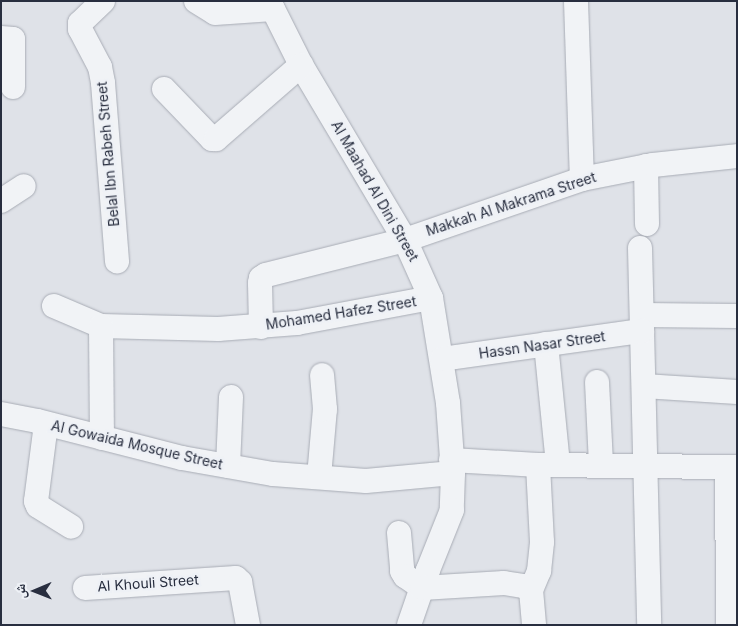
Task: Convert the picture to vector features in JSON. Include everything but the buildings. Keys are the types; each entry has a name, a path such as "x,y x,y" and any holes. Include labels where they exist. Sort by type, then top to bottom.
{"street":[{"name":"Belal Ibn Rabeh Street","path":"103,1 80,23 80,29 100,68 103,83 117,261"},
{"path":"196,1 215,13 271,5"},
{"path":"576,1 582,179"},
{"name":"Al Maahad Al Dini Street","path":"271,5 302,65 405,240 431,298 448,403 452,466 452,510 409,625"},
{"path":"1,38 13,39 13,87"},
{"path":"164,89 212,139 216,139 302,65"},
{"name":"Makkah Al Makrama Street","path":"261,327 260,283 261,278 266,275 405,240 582,179 646,166 737,156"},
{"path":"646,166 647,224"},
{"path":"1,201 24,186"},
{"path":"640,248 649,625"},
{"name":"Mohamed Hafez Street","path":"54,306 102,326 218,329 297,324 431,298"},
{"name":"Hassn Nasar Street","path":"442,359 546,344 642,323 737,316"},
{"path":"102,326 102,438"},
{"path":"534,625 531,590 538,571 542,542 548,465 546,344"},
{"path":"319,477 325,409 322,375"},
{"path":"597,382 601,465"},
{"path":"644,386 737,392"},
{"path":"228,466 231,397"},
{"name":"Al Gowaida Mosque Street","path":"1,414 182,458 273,474 366,481 452,466 646,465"},
{"path":"46,424 36,501 38,506 72,527"},
{"path":"646,465 732,467 728,625"},
{"path":"399,533 403,574 422,588 517,583 531,590"},
{"name":"Al Khouli Street","path":"85,588 212,578 238,580 248,625"}]}
